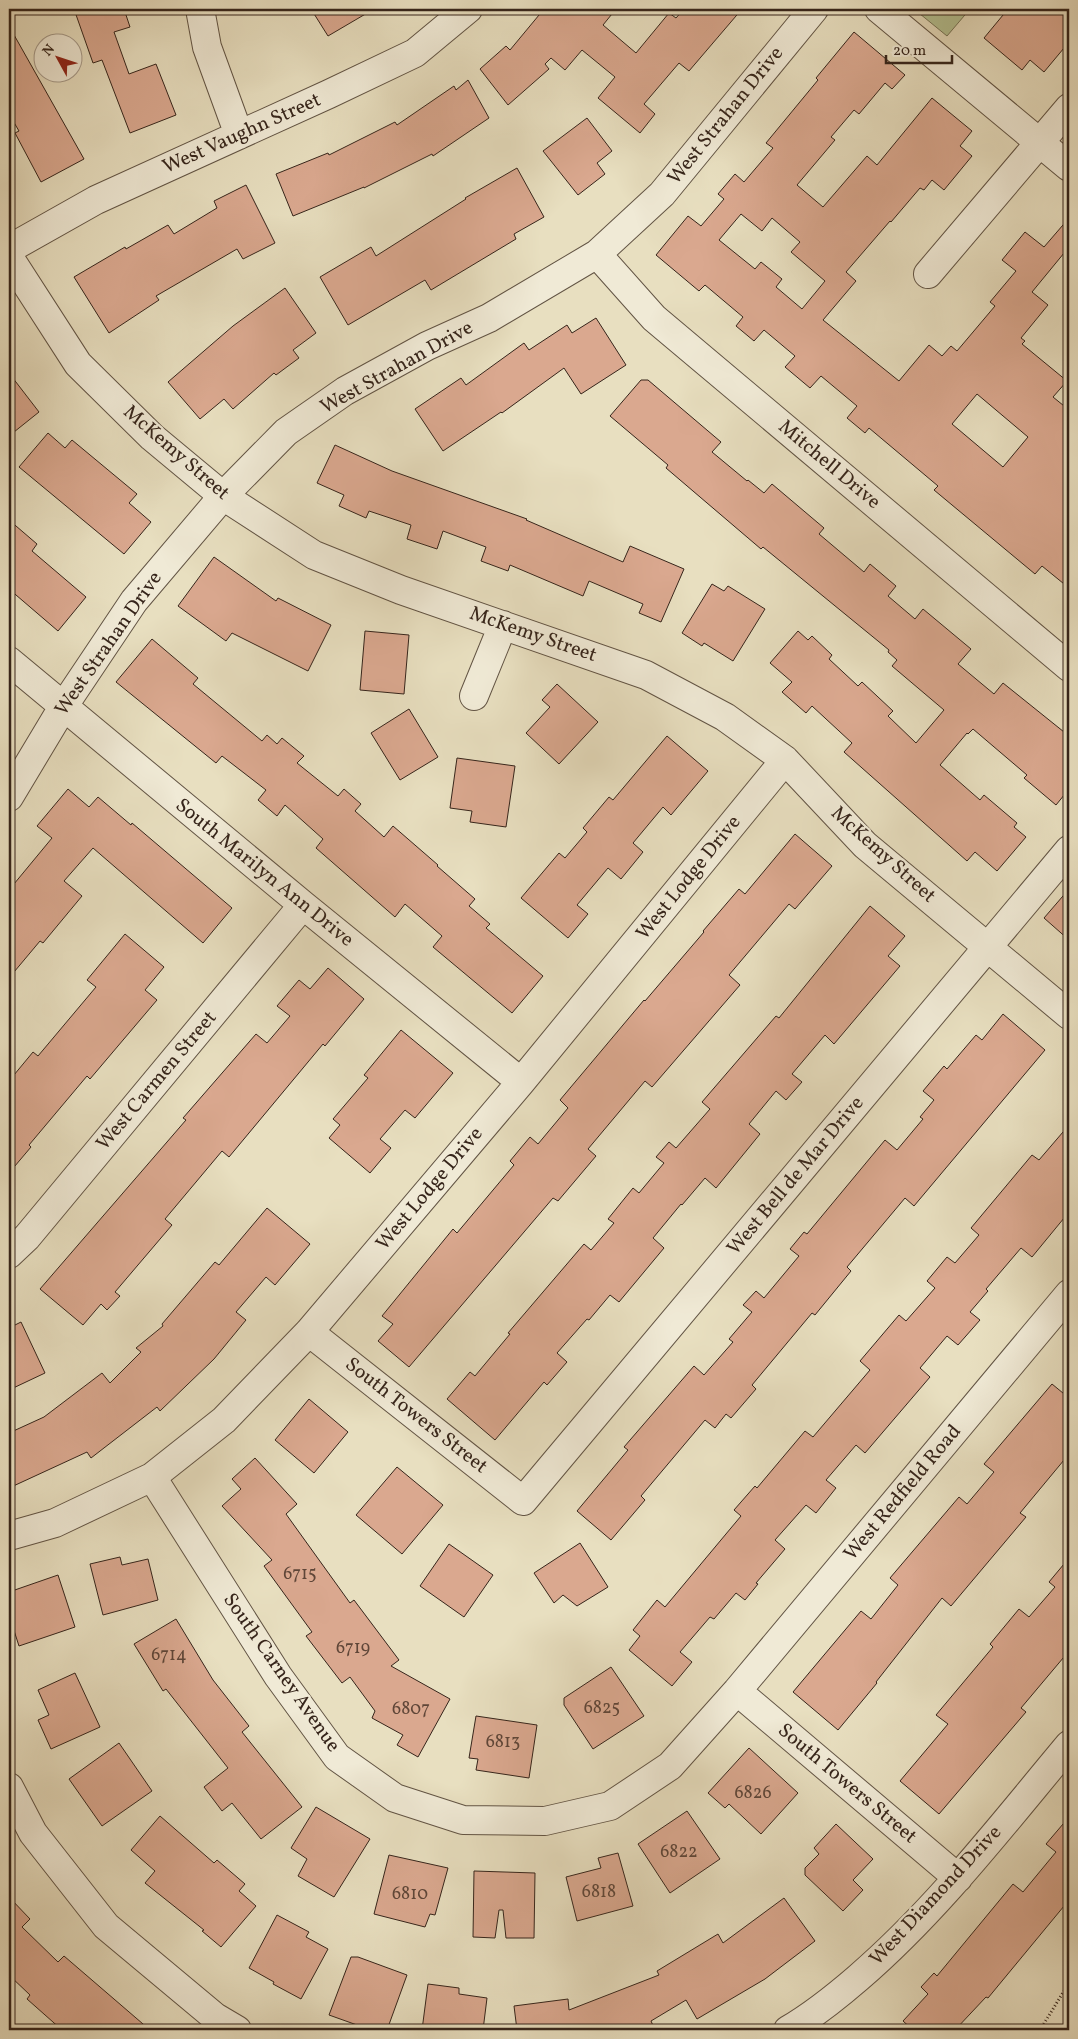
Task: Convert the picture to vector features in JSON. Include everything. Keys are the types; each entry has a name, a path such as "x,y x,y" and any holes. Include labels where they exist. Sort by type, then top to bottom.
{"street":[{"path":"200,9 207,47 239,135"},
{"name":"West Vaughn Street","path":"9,249 96,200 415,53 468,9"},
{"name":"West Strahan Drive","path":"9,797 63,707 134,601 222,496 286,432 345,391 428,346 489,318 597,254 662,194 814,9"},
{"path":"879,9 1069,167"},
{"path":"928,274 1069,108"},
{"name":"Mitchell Drive","path":"597,254 654,318 1069,667"},
{"name":"McKemy Street","path":"9,257 78,364 152,436 222,496 314,555 401,590 646,675 725,717 785,760 865,845 1069,1015"},
{"path":"474,696 503,625"},
{"name":"South Marilyn Ann Drive","path":"9,661 303,905 521,1082"},
{"name":"West Lodge Drive","path":"9,1536 55,1524 152,1477 224,1420 309,1332 521,1082 785,760"},
{"name":"West Bell de Mar Drive","path":"523,1501 1069,850"},
{"name":"West Carmen Street","path":"9,1254 27,1237 303,905"},
{"name":"West Redfield Road","path":"737,1691 1069,1294"},
{"name":"South Towers Street","path":"309,1332 523,1501"},
{"name":"South Carney Avenue","path":"152,1477 278,1676 337,1757 395,1798 463,1820 545,1821 610,1806 670,1766 737,1691"},
{"name":"South Towers Street","path":"737,1691 958,1878"},
{"name":"West Diamond Drive","path":"788,2030 843,1991 892,1949 958,1878 1069,1745"},
{"path":"9,1787 33,1833 106,1926 215,2017 237,2030"}],"path":[{"path":"1040,2030 1064,1990 1069,1987"}],"green space":[{"path":"914,9 970,9 947,36"}],"building":[{"path":"74,9 124,9 130,27 114,32 129,74 156,64 176,115 130,133 102,60 93,63"},
{"path":"311,9 374,9 328,36"},
{"path":"544,9 616,9 603,25 636,53 669,13 676,18 684,9 742,9 689,71 679,63 644,104 655,114 640,133 598,98 615,77 582,50 565,70 551,58 545,64 549,69 508,105 480,69 506,46 510,50"},
{"path":"1008,9 1069,9 1069,42 1044,72 1030,60 1022,70 984,38"},
{"path":"9,26 32,67 32,82 41,82 84,159 41,182 15,133 19,131 9,114"},
{"path":"854,32 905,75 892,89 885,83 859,114 854,110 831,137 835,140 797,185 823,207 867,156 877,165 932,98 972,131 960,146 972,156 944,190 932,180 924,190 920,188 890,221 846,272 856,281 823,320 899,381 929,345 942,356 951,346 957,351 995,306 990,302 1016,271 1002,260 1025,232 1044,247 1069,218 1069,247 1032,292 1048,305 1021,338 1025,341 1022,344 1067,381 1053,397 1069,410 1069,588 1042,566 1035,574 934,490 938,486 869,428 865,433 847,418 857,406 821,376 810,388 785,367 795,356 764,330 754,341 736,326 743,317 705,285 699,291 656,255 688,216 701,226 724,199 718,194 735,174 744,182 773,148 766,143 818,80 816,78","holes":["741,214 762,231 772,218 800,242 791,252 825,281 802,309 776,287 782,279 761,262 755,269 719,240","977,394 1028,437 1003,467 952,424"]},
{"path":"468,80 489,118 433,156 432,154 364,188 293,216 276,174 328,153 329,155 395,122 397,125 454,86 456,90"},
{"path":"587,118 612,151 597,163 605,174 578,195 543,151"},
{"path":"517,168 544,217 514,234 516,239 431,290 425,280 348,325 320,277 371,247 376,256 465,198"},
{"path":"246,185 275,243 243,259 237,249 156,296 159,300 109,333 74,277 125,247 126,249 168,225 174,234 217,208 214,201"},
{"path":"285,288 316,333 293,350 299,358 276,375 274,373 233,409 224,399 200,419 168,382 233,326"},
{"path":"596,318 626,365 581,394 564,368 502,413 443,451 415,409 461,378 466,385 524,343 529,350 567,325 572,333"},
{"path":"9,373 39,412 9,436"},
{"path":"641,380 648,380 721,442 712,452 747,481 764,493 772,484 824,528 819,534 864,572 870,564 896,586 888,596 915,619 923,609 971,649 958,664 994,694 1003,683 1069,736 1069,789 1056,805 1024,778 1027,775 973,729 967,733 940,765 980,800 984,795 1017,823 1014,827 1026,837 997,871 975,852 967,861 844,752 852,743 812,706 806,713 782,692 792,682 770,663 798,631 808,640 812,636 832,655 829,659 858,686 862,682 893,711 888,716 916,743 944,710 892,666 897,660 888,652 889,650 763,547 761,549 666,468 668,465 610,416"},
{"path":"48,433 65,448 72,440 137,494 129,503 151,522 124,554 19,467"},
{"path":"335,445 392,471 527,519 623,562 630,546 684,569 661,622 639,613 643,604 589,581 583,596 510,565 508,571 481,561 486,547 443,531 437,549 407,539 411,525 369,511 366,518 339,506 344,495 317,483"},
{"path":"9,520 37,544 32,551 86,597 58,631 9,589"},
{"path":"214,557 276,601 278,598 331,625 308,671 232,633 226,641 178,606"},
{"path":"712,584 724,591 728,586 765,609 733,661 704,643 702,646 682,633"},
{"path":"365,631 409,635 404,694 360,690"},
{"path":"152,639 198,678 193,684 262,741 267,735 277,744 282,738 304,756 297,763 338,796 344,789 361,804 355,811 384,837 393,826 475,899 469,906 490,924 486,928 543,976 512,1013 433,947 442,936 405,904 395,917 316,848 323,839 285,805 277,816 258,800 266,790 222,756 216,763 116,682"},
{"path":"557,684 598,722 559,764 526,733 550,707 542,700"},
{"path":"409,709 438,757 400,780 371,733"},
{"path":"667,736 708,771 671,815 663,807 633,843 643,852 621,879 608,868 577,905 588,914 568,938 521,898 559,853 565,858 587,832 583,828 609,797 613,800"},
{"path":"457,758 515,766 506,827 470,822 472,811 450,808"},
{"path":"68,789 89,807 98,797 131,825 132,823 232,908 203,943 93,848 64,881 82,896 43,943 40,941 9,978 9,890 52,838 37,826"},
{"path":"795,834 832,866 795,909 789,904 729,975 740,985 652,1087 645,1081 588,1149 596,1156 558,1201 553,1198 409,1367 378,1341 393,1324 382,1316 453,1229 457,1233 514,1165 510,1161 530,1137 538,1144 568,1108 560,1100 703,931 739,889 745,894"},
{"path":"1069,889 1069,940 1044,918"},
{"path":"870,906 905,936 888,956 900,966 834,1044 825,1035 792,1074 802,1082 786,1100 776,1091 749,1124 760,1134 716,1188 705,1178 681,1204 653,1238 664,1248 619,1302 610,1295 557,1353 567,1362 547,1385 544,1382 495,1440 447,1399 470,1372 475,1376 510,1334 508,1333 584,1244 591,1250 614,1223 608,1219 633,1188 639,1193 664,1163 656,1157 669,1142 676,1148 710,1109 702,1102 776,1016 779,1018"},
{"path":"125,934 164,967 145,990 157,1000 90,1079 87,1076 29,1145 31,1147 9,1173 9,1081 33,1052 38,1056 96,987 87,980"},
{"path":"328,968 364,999 325,1046 323,1044 229,1157 222,1151 165,1219 172,1225 115,1292 120,1296 107,1310 101,1304 83,1325 40,1289 186,1120 183,1118 256,1034 267,1043 290,1016 277,1006 299,980 310,989"},
{"path":"1003,1014 1045,1050 914,1206 905,1198 847,1267 851,1271 815,1315 812,1313 752,1385 756,1389 731,1418 726,1414 715,1428 705,1420 641,1496 645,1500 611,1540 577,1511 628,1450 624,1447 694,1366 704,1375 733,1342 729,1339 752,1312 743,1305 756,1291 764,1298 799,1256 790,1249 804,1232 807,1234 885,1140 897,1150 923,1119 920,1117 934,1100 923,1091 944,1066 947,1069 976,1035 982,1040"},
{"path":"401,1030 453,1073 415,1118 405,1110 380,1139 391,1148 370,1173 329,1138 340,1125 333,1119 368,1078 364,1075"},
{"path":"1069,1125 1069,1212 1032,1257 1021,1248 986,1289 988,1291 970,1312 980,1320 958,1345 947,1336 920,1368 930,1377 865,1453 856,1445 826,1480 836,1488 816,1513 806,1505 775,1540 785,1549 756,1583 758,1584 745,1600 736,1593 714,1619 710,1617 680,1652 692,1662 672,1686 629,1650 640,1636 633,1630 657,1600 665,1607 741,1516 734,1510 755,1486 757,1488 805,1431 813,1437 870,1370 860,1361 899,1315 906,1321 935,1288 927,1281 947,1257 955,1263 979,1235 971,1228 1032,1155 1039,1160"},
{"path":"267,1208 310,1244 275,1285 266,1277 236,1312 246,1320 214,1359 160,1411 157,1407 91,1458 87,1452 9,1488 9,1433 44,1417 102,1373 110,1383 141,1352 136,1348 163,1326 162,1324 215,1262 219,1265"},
{"path":"21,1322 45,1373 9,1390 9,1328"},
{"path":"1052,1384 1069,1398 1069,1454 1020,1513 1026,1517 951,1606 942,1598 877,1683 838,1730 793,1692 861,1611 871,1619 898,1585 890,1578 959,1497 967,1504 994,1472 984,1464"},
{"path":"309,1399 348,1432 314,1473 275,1440"},
{"path":"255,1458 297,1504 286,1514 350,1603 354,1600 399,1660 391,1666 450,1699 418,1757 397,1745 403,1735 372,1718 375,1711 350,1677 342,1683 306,1636 312,1632 264,1566 272,1560 222,1506 241,1489 232,1479"},
{"path":"397,1467 443,1505 402,1554 356,1515"},
{"path":"580,1543 608,1587 577,1606 563,1595 554,1603 534,1573"},
{"path":"449,1544 493,1575 464,1617 420,1586"},
{"path":"120,1557 122,1565 148,1559 158,1600 103,1615 90,1564"},
{"path":"1069,1558 1069,1651 1021,1708 1026,1712 939,1814 900,1781 948,1724 936,1715 993,1647 990,1644 1019,1609 1029,1617 1055,1587 1049,1582"},
{"path":"58,1575 75,1627 19,1646 9,1615 9,1592"},
{"path":"176,1619 213,1680 249,1726 242,1732 302,1807 261,1839 232,1803 222,1811 204,1787 228,1768 166,1689 163,1691 134,1644"},
{"path":"611,1667 644,1716 593,1749 564,1705 564,1698"},
{"path":"75,1673 100,1727 51,1749 38,1720 49,1715 38,1690"},
{"path":"476,1716 537,1725 529,1778 476,1770 478,1759 469,1758"},
{"path":"119,1743 152,1791 102,1826 69,1779"},
{"path":"749,1748 798,1793 761,1834 729,1804 725,1808 708,1793"},
{"path":"316,1807 370,1839 334,1897 298,1876 307,1859 291,1848"},
{"path":"687,1811 720,1859 670,1893 638,1844"},
{"path":"160,1816 214,1863 217,1860 245,1884 239,1891 256,1906 221,1947 202,1931 204,1930 145,1883 155,1871 131,1850"},
{"path":"1069,1817 1069,1900 988,1998 986,1997 955,2030 913,2030 903,2021 928,1994 921,1987 934,1973 937,1976 1013,1884 1023,1892 1056,1852 1046,1844"},
{"path":"836,1824 873,1859 853,1880 863,1890 843,1911 805,1875 805,1868 819,1854 814,1848"},
{"path":"618,1853 633,1906 577,1921 566,1877 601,1868 598,1858"},
{"path":"389,1855 448,1868 435,1915 430,1914 425,1927 374,1914"},
{"path":"474,1871 535,1873 534,1938 506,1938 503,1910 499,1910 495,1938 473,1937"},
{"path":"9,1897 30,1919 22,1927 58,1962 64,1956 150,2030 62,2030 27,1999 30,1995 9,1975"},
{"path":"784,1898 815,1941 765,1979 697,2019 686,2000 651,2021 655,2030 517,2030 514,2006 568,1999 569,2010 659,1975 657,1971 718,1934 723,1943"},
{"path":"277,1915 309,1932 306,1937 328,1949 301,1999 249,1968"},
{"path":"351,1957 358,1957 407,1975 387,2030 371,2030 329,2015"},
{"path":"428,1984 459,1988 459,1994 487,1998 483,2030 422,2030"}]}
